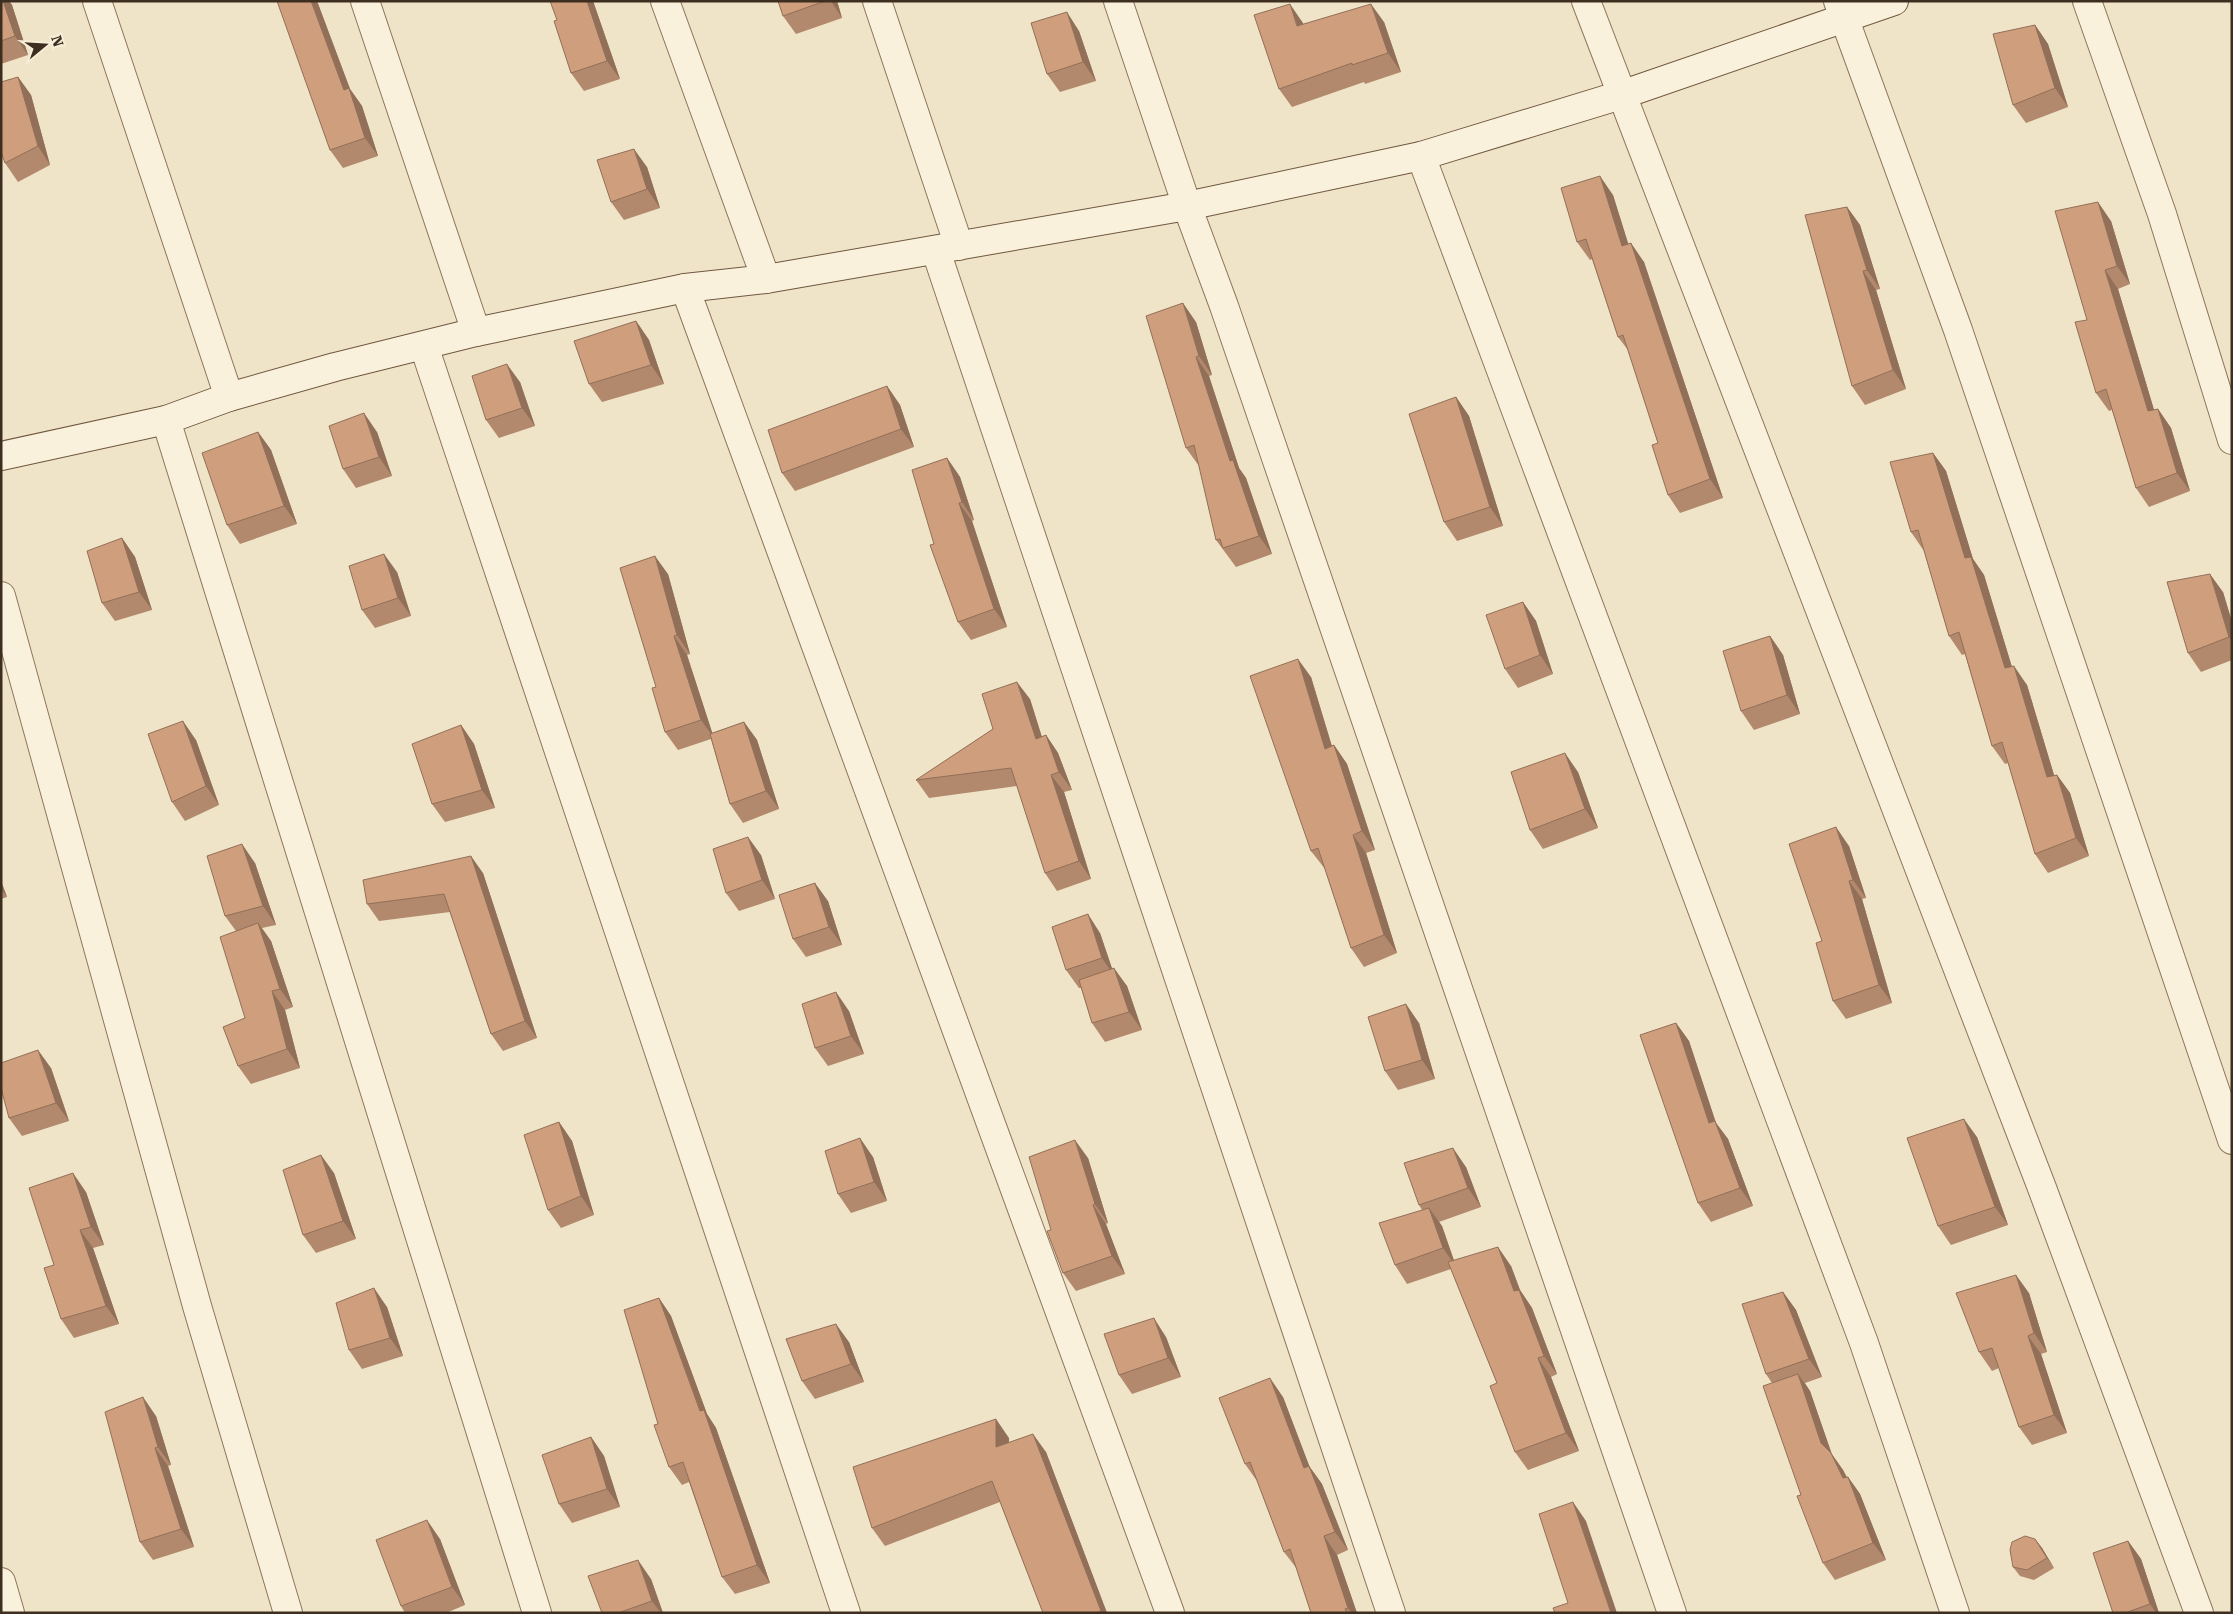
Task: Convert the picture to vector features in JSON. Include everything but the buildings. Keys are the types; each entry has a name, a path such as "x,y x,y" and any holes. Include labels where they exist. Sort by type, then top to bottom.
{"street":[{"path":"97,1 229,398"},
{"path":"365,1 476,332"},
{"path":"665,1 766,280"},
{"path":"877,1 948,248 1391,1613"},
{"path":"1118,1 1186,206 1224,306 1672,1613"},
{"path":"1586,1 2035,1169 2199,1613"},
{"path":"1,456 166,420 229,398 335,367 476,332 685,288 766,280 1186,206 1421,156 1621,95 1841,9 1894,1"},
{"path":"2087,1 2162,214 2232,440"},
{"path":"1841,9 1961,340 2232,1140"},
{"path":"1421,156 1864,1342 1955,1613"},
{"path":"685,288 1170,1613"},
{"path":"424,346 846,1613"},
{"path":"166,420 537,1613"},
{"path":"1,596 197,1306 288,1613"},
{"path":"1,1582 10,1613"}]}
